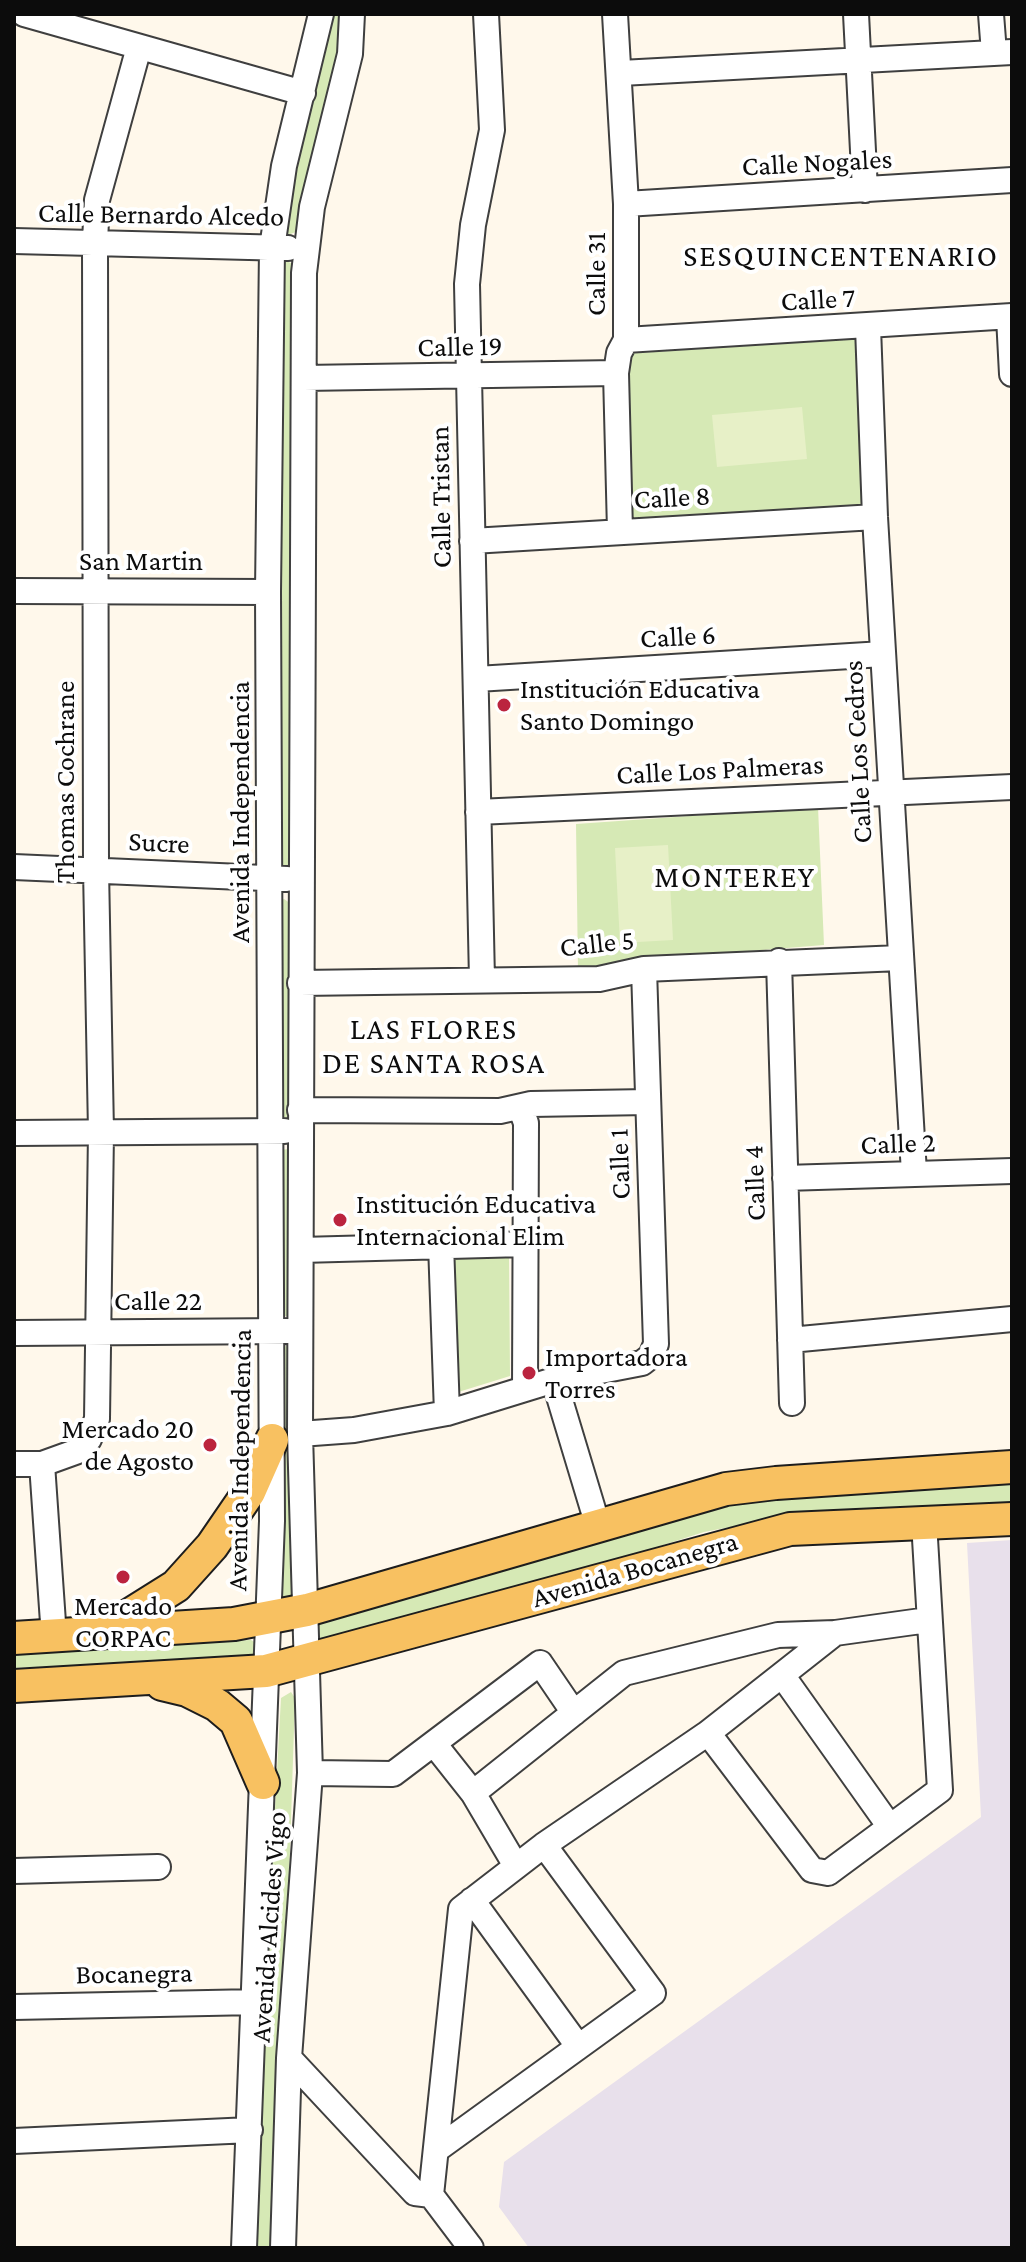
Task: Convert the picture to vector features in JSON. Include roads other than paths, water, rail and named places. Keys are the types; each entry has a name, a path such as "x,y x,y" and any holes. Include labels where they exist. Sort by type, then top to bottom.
{"main road":[{"path":"100,1633 176,1586 212,1546 286,1437"},
{"name":"Avenida Bocanegra","path":"14,1638 234,1624 307,1610 726,1489 1012,1467"},
{"name":"Avenida Bocanegra","path":"14,1686 266,1671 790,1529 1012,1519"},
{"path":"140,1679 187,1690 217,1705 236,1721 263,1783"}],"street":[{"path":"24,14 303,93"},
{"name":"Avenida Independencia","path":"307,1610 272,1331 268,592 272,248 284,166 321,14"},
{"name":"Avenida Independencia","path":"269,1616 286,1437 301,1331 300,983 306,249 312,207 350,54 352,14"},
{"name":"Calle Tristan","path":"482,980 467,284 473,225 492,130 486,14"},
{"name":"Calle 31","path":"615,14 621,73 626,204 626,340 619,353 616,373 620,531"},
{"path":"856,14 861,60 865,190"},
{"path":"621,73 1003,52 991,14"},
{"name":"Thomas Cochrane","path":"14,1464 42,1464 78,1451 89,1439 97,1419 101,1132 94,591 95,242 97,200 139,47"},
{"name":"Calle Nogales","path":"626,204 1012,180"},
{"name":"Calle Bernardo Alcedo","path":"14,241 306,249"},
{"path":"1010,316 1012,374"},
{"name":"Calle 7","path":"626,340 1010,316"},
{"name":"Calle Los Cedros","path":"868,327 875,517 914,1173"},
{"name":"Calle 19","path":"304,378 469,378 616,373"},
{"name":"Calle 8","path":"472,541 875,517"},
{"name":"San Martin","path":"14,591 268,592"},
{"name":"Calle 6","path":"477,679 883,654"},
{"name":"Calle Los Palmeras","path":"478,812 1012,787"},
{"name":"Sucre","path":"14,867 301,879"},
{"name":"Calle 5","path":"300,983 599,979 644,969 900,958"},
{"name":"Calle 4","path":"779,961 792,1403"},
{"name":"Calle 1","path":"554,1380 642,1363 651,1356 656,1344 644,969"},
{"path":"14,1133 271,1131 300,1121 521,1109 531,1104 648,1102"},
{"path":"521,1109 526,1123 525,1389"},
{"name":"Calle 2","path":"785,1178 1012,1171"},
{"path":"441,1244 447,1413"},
{"path":"301,1250 524,1244"},
{"path":"790,1340 1012,1319"},
{"name":"Calle 22","path":"14,1333 301,1331"},
{"path":"286,1437 354,1430 447,1413 554,1380 598,1526"},
{"path":"42,1464 54,1637"},
{"path":"708,1733 812,1870 828,1873 940,1790 924,1522"},
{"name":"Avenida Alcides Vigo","path":"283,2248 289,2058 310,1773 307,1610"},
{"name":"Avenida Alcides Vigo","path":"244,2248 269,1616"},
{"path":"473,1793 624,1673 778,1635 835,1633 928,1620"},
{"path":"471,2248 431,2195 461,1909 544,1845 708,1733 835,1633"},
{"path":"310,1773 393,1774 540,1663 574,1713"},
{"path":"782,1675 890,1827"},
{"path":"435,1745 473,1793 516,1866"},
{"path":"436,2150 653,1993 544,1845"},
{"path":"14,1871 158,1867"},
{"path":"472,1900 578,2046"},
{"name":"Bocanegra","path":"14,2007 256,2002"},
{"path":"289,2058 415,2193 431,2195"},
{"path":"14,2141 250,2130"}],"place":[{"name":"Institución Educativa Santo Domingo","path":"504,705"},
{"name":"Institución Educativa Internacional Elim","path":"340,1220"},
{"name":"Importadora Torres","path":"529,1373"},
{"name":"Mercado 20 de Agosto","path":"210,1445"},
{"name":"Mercado CORPAC","path":"123,1577"}],"district":[{"name":"SESQUINCENTENARIO","path":"841,257"},
{"name":"MONTEREY","path":"735,878"},
{"name":"LAS FLORES DE SANTA ROSA","path":"434,1047"}]}
